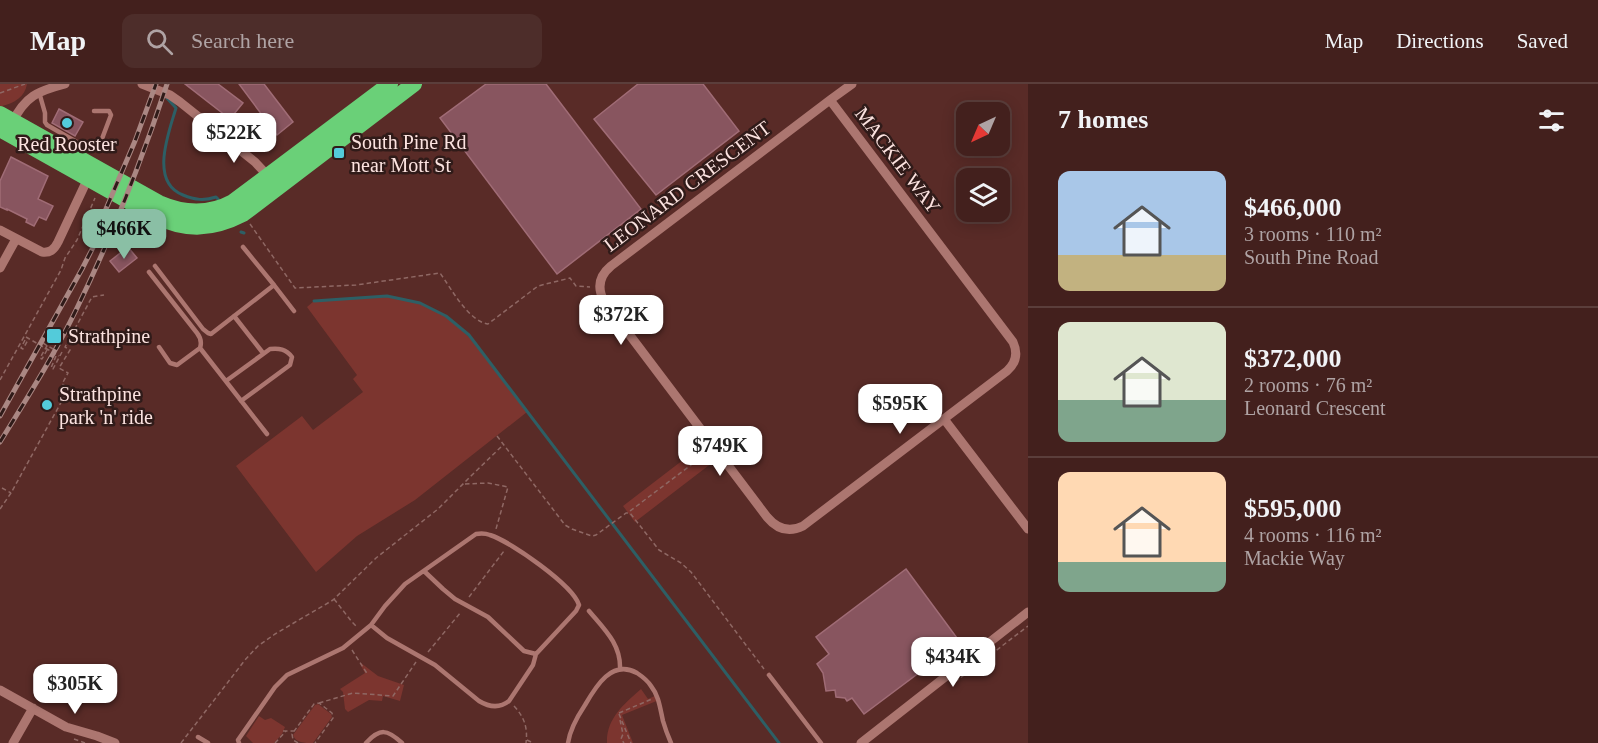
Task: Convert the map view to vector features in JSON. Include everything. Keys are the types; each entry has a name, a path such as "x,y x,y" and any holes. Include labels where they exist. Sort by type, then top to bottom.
{"highway":[{"path":"5,124 91,172 165,221 176,225 212,226 243,214 274,182 390,84"},
{"path":"274,182 414,84"}],"street":[{"path":"5,124 30,97 65,84"},
{"path":"142,84 170,95 180,102 255,162 274,182"},
{"name":"LEONARD CRESCENT","path":"600,286 603,274 611,266 852,84"},
{"name":"MACKIE WAY","path":"715,447 772,522 787,530 795,529 803,526 1010,368 1016,358 1013,342 830,100"},
{"path":"0,230 42,252 47,253 55,248 91,172"},
{"path":"0,268 16,239"},
{"path":"600,286 604,301 715,447"},
{"path":"944,419 1028,529"},
{"path":"861,743 1028,612"},
{"path":"0,690 66,727 115,743"},
{"path":"12,743 33,708"}],"lane":[{"path":"39,92 47,125 94,150 100,144 111,115 109,111 94,111"},
{"path":"243,247 294,311"},
{"path":"155,266 208,333"},
{"path":"149,272 201,338 202,344 177,365 170,363 159,347"},
{"path":"201,338 208,333 211,334 273,285"},
{"path":"234,316 263,353"},
{"path":"200,348 267,434"},
{"path":"226,381 270,349 285,350 292,357 290,365 242,401"},
{"path":"239,743 238,741 274,687 287,675 343,648 371,625 396,593 472,536 482,533 493,536 533,560 551,574 578,601 579,605 536,654 533,665 509,701 496,706 485,705 435,665 387,638 371,625"},
{"path":"424,571 455,599 488,617 524,651 536,654"},
{"path":"589,611 615,643 619,654 620,669"},
{"path":"568,743 577,717 592,691 605,677 620,669 630,669 645,678 652,686 658,697 670,743"},
{"path":"769,675 821,743"},
{"path":"366,743 375,733 386,732 402,743"},
{"path":"198,737 208,743"}],"path":[{"path":"0,93 25,84"},
{"path":"0,380 61,270 97,194"},
{"path":"248,222 295,288 356,285 440,273 470,314 480,322 488,324 538,286 570,278 576,286 600,286"},
{"path":"0,509 69,388 62,384 68,373 59,368 70,350 64,347 92,297 104,295"},
{"path":"29,333 26,339 53,349"},
{"path":"19,350 20,341"},
{"path":"43,343 58,356"},
{"path":"62,352 53,369 51,368 58,356 62,352"},
{"path":"58,361 62,363"},
{"path":"496,436 568,528 592,536 715,447"},
{"path":"181,743 258,646 334,599 376,558 418,526 503,445"},
{"path":"463,484 488,483 508,487 493,536"},
{"path":"2,488 11,493"},
{"path":"627,512 659,550 691,572 769,675"},
{"path":"334,599 362,632"},
{"path":"348,644 368,675"},
{"path":"298,743 293,740 292,734 314,704 353,693 393,696 420,656"},
{"path":"619,713 658,697"},
{"path":"509,701 524,718 526,741 533,743"},
{"path":"315,743 333,718 332,713 319,703"},
{"path":"619,713 623,734 621,739 624,743"},
{"path":"619,713 631,743"},
{"path":"275,743 284,731 294,731"},
{"path":"67,736 85,743"}],"shaded area":[{"path":"0,84 27,84 18,99 0,106"},
{"path":"387,296 419,303 436,310 452,321 480,349 527,412 415,500 357,536 316,572 236,466 302,416 313,430 363,392 353,379 357,375 307,307 314,301"},
{"path":"709,440 721,456 635,522 623,506"},
{"path":"361,663 378,676 404,685 400,701 383,696 382,701 369,700 348,712 345,709 343,692 340,689 365,673"},
{"path":"641,689 648,699 657,695 659,700 622,715 633,743 607,743 607,734 613,719"},
{"path":"318,704 332,717 313,743 298,741 293,735"},
{"path":"259,716 265,720 271,718 285,727 274,743 253,743 246,736"}],"building":[{"path":"185,84 218,84 243,103 230,119"},
{"path":"239,84 264,84 293,122 277,135"},
{"path":"486,84 546,84 641,209 557,274 440,118"},
{"path":"638,84 703,84 739,131 656,195 594,119"},
{"name":"Red Rooster","path":"59,109 83,122 75,136 52,123"},
{"path":"11,157 48,176 38,199 53,206 46,220 39,217 34,226 26,222 27,219 0,207 0,181"},
{"path":"128,247 137,258 119,272 110,261"},
{"path":"906,569 960,642 864,714 852,698 847,701 845,698 836,697 835,690 826,691 823,673 817,664 829,654 816,637"}],"waterway":[{"path":"166,97 176,108 164,156 167,179 173,189 187,197 196,199 216,197 218,199"},
{"path":"314,301 387,296 420,303 446,316 469,335 779,743"}],"railway":[{"path":"100,223 135,141 156,84"},
{"path":"0,442 50,359 90,281 126,198 167,84"},
{"path":"0,416 108,218"}],"place":[{"name":"Red Rooster","path":"67,123"},
{"name":"South Pine Rd near Mott St","path":"339,153"},
{"name":"Strathpine","path":"54,336"},
{"name":"Strathpine park 'n' ride","path":"47,405"}]}
